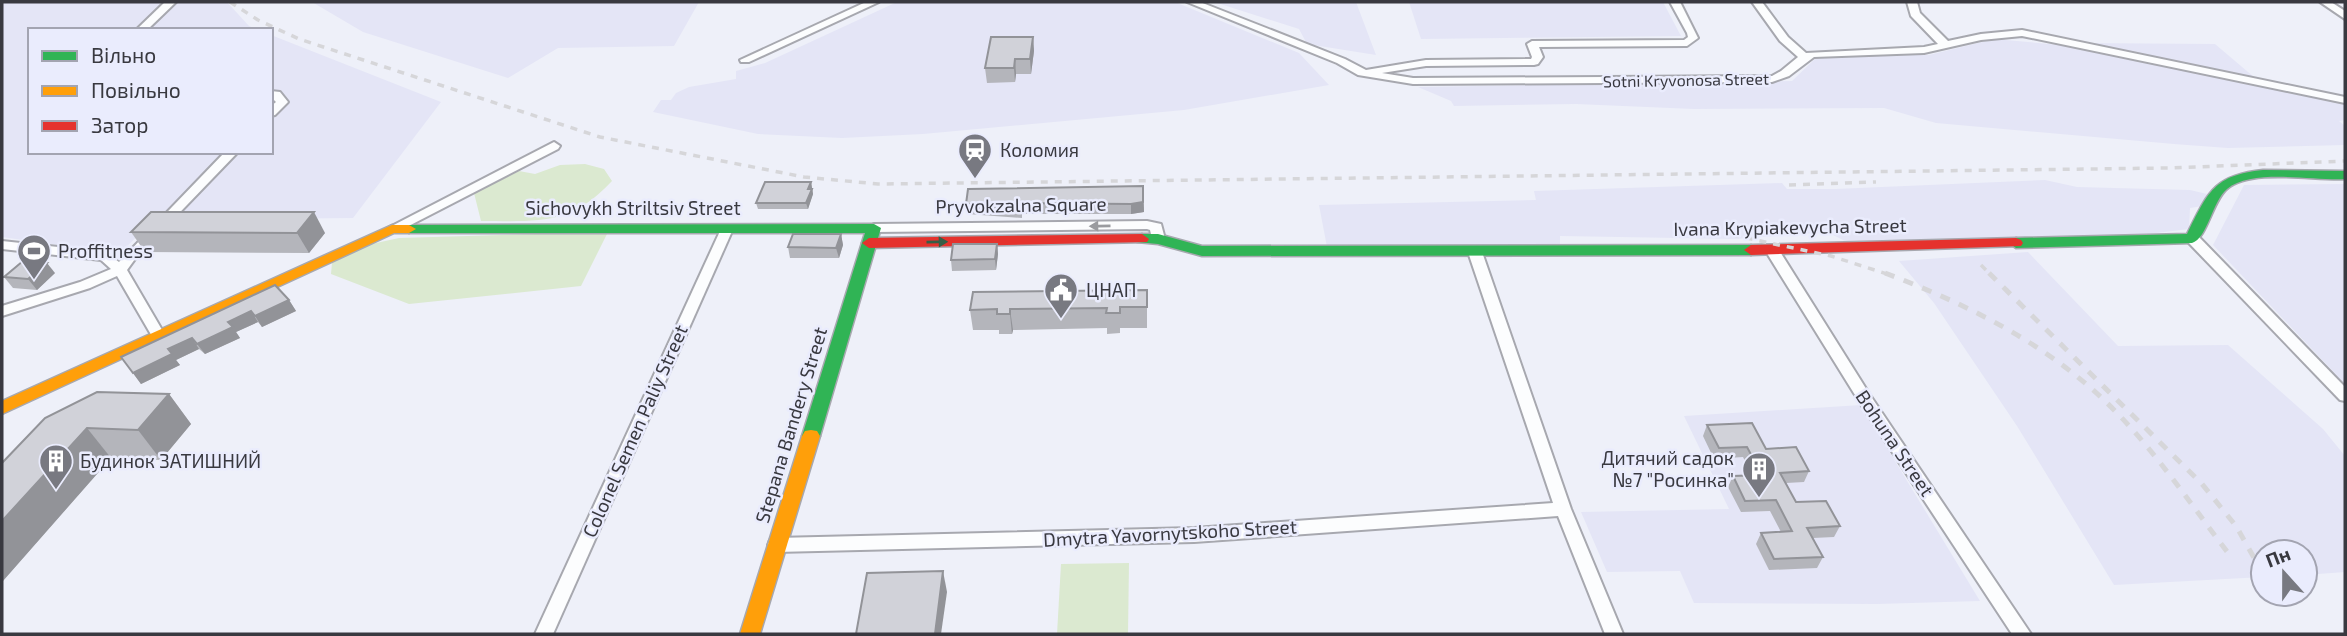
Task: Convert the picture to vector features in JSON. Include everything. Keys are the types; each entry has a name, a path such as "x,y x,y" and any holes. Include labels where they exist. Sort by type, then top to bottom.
{"street":[{"path":"143,28 172,2"},
{"path":"745,60 873,2"},
{"name":"Sotni Kryvonosa Street","path":"1192,2 1341,61 1359,72 1420,82 1762,79 1789,73 1804,56"},
{"path":"1359,72 1426,62 1534,62 1538,57 1532,44 1686,43 1693,38 1692,33 1675,2"},
{"path":"1757,2 1784,38 1804,56 1914,51 2004,34 2029,34 2345,100"},
{"path":"1912,2 1915,13 1946,46"},
{"path":"2325,2 2345,16"},
{"path":"273,94 282,102 273,111"},
{"name":"Sichovykh Striltsiv Street","path":"2,408 392,229 554,146"},
{"path":"2,311 85,285 120,270 130,256 231,154"},
{"path":"2345,174 2320,178 2248,176 2223,184 2192,238 2345,396"},
{"name":"Sichovykh Striltsiv Street","path":"392,229 727,229 872,236"},
{"name":"Colonel Semen Paliy Street","path":"544,634 727,229"},
{"name":"Pryvokzalna Square","path":"872,236 1158,239 1202,251"},
{"name":"Stepana Bandery Street","path":"750,634 872,236"},
{"name":"Ivana Krypiakevycha Street","path":"1202,251 1772,250 2192,238"},
{"path":"2,245 102,254 120,270 158,335"},
{"name":"Bohuna Street","path":"1772,250 1865,399 2022,634"},
{"path":"1475,252 1563,509 1614,634"},
{"name":"Dmytra Yavornytskoho Street","path":"776,545 1194,535 1563,509"}],"shaded area":[{"path":"2,2 227,2 254,28 28,28 28,154 273,154 273,36 441,102 353,218 154,220 119,254 2,237"},
{"path":"312,2 699,2 674,46 558,48 508,78 363,32"},
{"path":"897,2 1175,2 1299,53 1329,85 1184,110 923,134 842,138 758,134 653,112 661,100 671,100 676,93 689,87 736,79 736,71 765,63"},
{"path":"1214,2 1356,2 1376,55 1307,44 1299,29"},
{"path":"1409,2 1663,2 1681,36 1421,39"},
{"path":"1994,39 2072,46 2079,43 2215,44 2261,83 2345,100 2345,120 2339,121 2345,126 2345,145 2228,148 2174,144 1936,123 1884,108 1694,109 1576,104 1454,106 1451,101 1418,87 1792,81 1818,56 1887,53 1929,55"},
{"path":"2045,180 2077,187 2190,190 2207,194 2203,206 2190,208 2189,229 2107,239 1849,243 1827,232 1736,239 1560,236 1560,247 1327,247 1319,205 1536,200 1534,191 1782,183 1787,189 1835,189"},
{"path":"2345,184 2345,384 2213,245 2244,185"},
{"path":"2028,252 2118,346 2228,345 2323,429 2345,456 2345,572 2319,574 2319,538 2249,538 2249,578 2114,585 2017,426 1934,303 1899,261"},
{"path":"1861,405 1980,601 1877,604 1694,603 1680,571 1607,572 1581,512 1729,509 1684,416"}],"green space":[{"path":"585,164 604,169 612,181 582,206 552,218 481,221 474,193 519,171 535,174 560,165"},
{"path":"608,232 581,286 409,304 331,274 332,263 358,247 399,238"},
{"path":"1129,563 1128,634 1057,634 1061,564"}],"building":[{"path":"991,37 1033,37 1030,59 1015,59 1014,68 985,68"},
{"path":"765,182 811,182 808,189 812,189 806,203 756,203"},
{"path":"1143,186 1143,202 1131,204 1021,203 1021,208 966,204 968,189"},
{"path":"151,212 314,212 297,233 131,232"},
{"path":"793,234 841,234 836,248 788,247"},
{"path":"953,244 997,244 995,259 951,260"},
{"path":"23,261 47,263 28,279 4,277"},
{"path":"275,285 289,300 255,316 251,311 228,322 233,327 197,344 192,338 168,349 172,354 133,373 121,357"},
{"path":"1147,290 1147,307 1120,307 1120,313 1106,313 1107,308 1010,309 1010,314 997,314 997,309 970,310 973,292"},
{"path":"97,392 169,394 138,430 87,428 2,521 2,463 45,418"},
{"path":"1752,423 1766,449 1796,447 1809,471 1780,473 1796,502 1826,501 1840,526 1807,528 1823,557 1774,559 1761,533 1792,531 1776,500 1745,501 1733,476 1762,475 1747,447 1719,448 1707,425"},
{"path":"943,571 935,634 856,634 867,573"}],"railway":[{"path":"230,2 258,20 299,39 600,137 804,177 878,184 2169,168 2345,161"},
{"path":"1789,185 1876,182"},
{"path":"1732,235 1831,256 1889,275"},
{"path":"1981,265 1989,273"},
{"path":"1885,273 1889,275"},
{"path":"1989,273 2202,484 2236,526 2249,549"},
{"path":"1889,275 2002,326 2081,380 2139,437 2232,558"}],"traffic: fast":[{"path":"2016,243 2192,238 2213,197 2222,186 2233,180 2263,174 2345,175"},
{"path":"409,229 874,228 811,436"},
{"path":"1142,239 1158,239 1202,251 1751,250"}],"traffic: slow":[{"path":"2,408 392,229 409,229"},
{"path":"750,634 811,436"}],"traffic: jam":[{"path":"869,243 1142,239"},
{"path":"1751,250 2016,243"}],"place":[{"name":"Коломия","path":"975,180"},
{"name":"Proffitness","path":"34,281"},
{"name":"ЦНАП","path":"1061,320"},
{"name":"Будинок ЗАТИШНИЙ","path":"56,491"},
{"name":"Дитячий садок №7 \"Росинка\"","path":"1759,499"}]}
